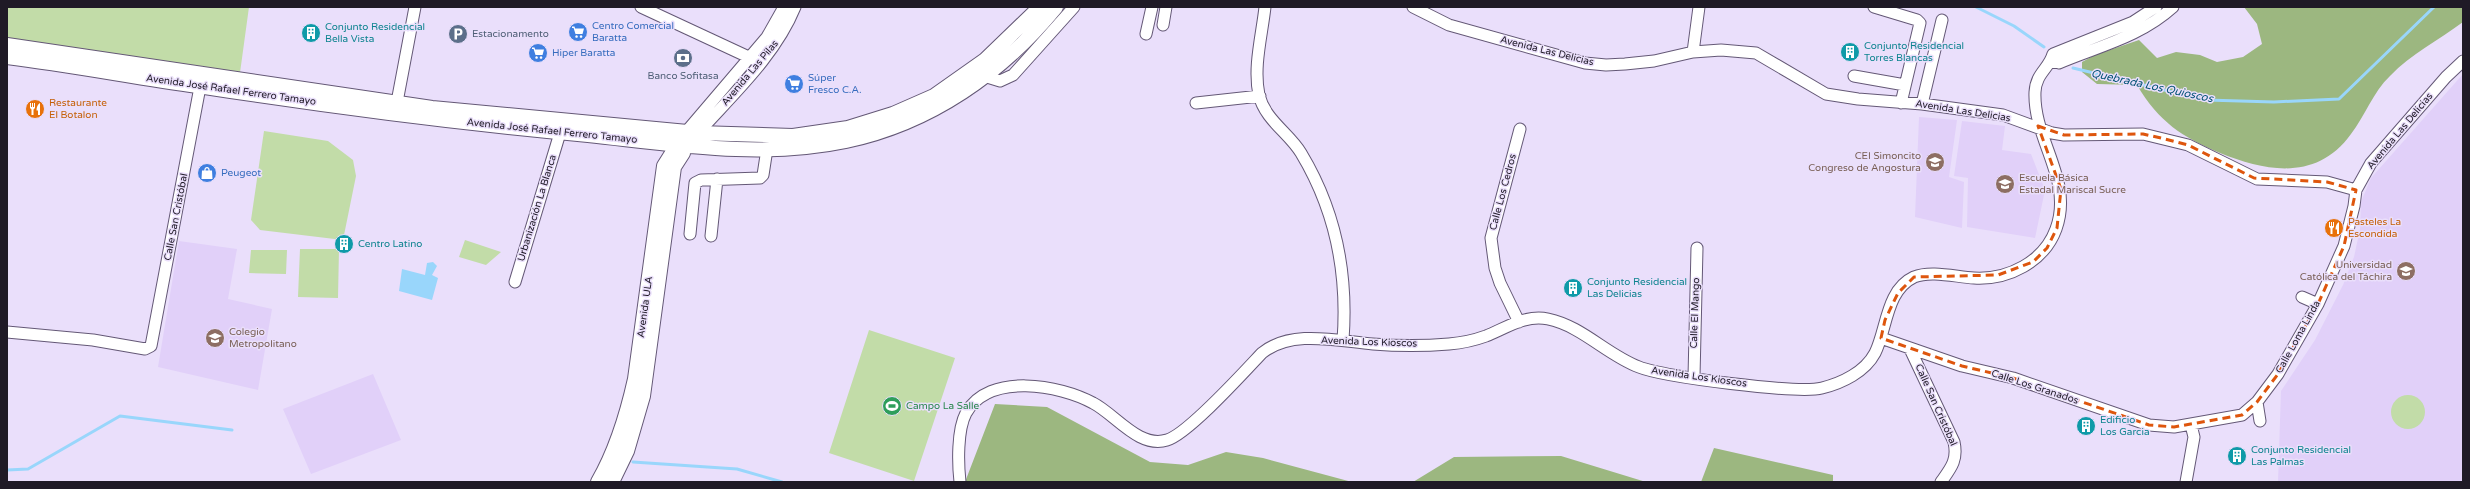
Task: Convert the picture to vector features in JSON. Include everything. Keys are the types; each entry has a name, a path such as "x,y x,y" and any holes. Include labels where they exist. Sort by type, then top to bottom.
{"street":[{"path":"397,102 415,7"},
{"path":"641,7 750,57 760,64"},
{"name":"Avenida Las Pilas","path":"687,139 750,57 768,37 784,7"},
{"name":"Avenida Las Pilas","path":"687,139 760,64 782,35 795,7"},
{"name":"Avenida José Rafael Ferrero Tamayo","path":"7,57 200,87 450,121 560,133 687,139 818,134 848,128 893,114 934,96 959,80 1002,46 1040,7"},
{"name":"Avenida José Rafael Ferrero Tamayo","path":"7,45 397,102 766,149 848,141 886,128 945,104 986,77 1018,49 1056,7"},
{"path":"986,77 1000,81 1013,75 1074,7"},
{"path":"1146,34 1152,7"},
{"path":"1163,25 1166,7"},
{"path":"1265,7 1258,61 1257,83 1260,96 1272,120 1300,152 1315,179 1333,226 1344,276 1346,305 1343,340"},
{"name":"Avenida Las Delicias","path":"1413,7 1449,25 1585,62 1606,65 1625,64 1693,52 1721,50 1756,53 1826,94 1858,99 1922,104 2003,115 2038,126 2052,133 2064,135 2143,134 2188,145 2254,178 2277,181 2327,182 2356,190 2371,163 2446,77 2463,62"},
{"path":"1693,52 1699,7"},
{"path":"1874,7 1917,20 1920,23 1901,103"},
{"name":"Avenida Los Kioscos","path":"960,482 959,455 966,414 978,399 994,391 1017,386 1039,386 1074,395 1094,403 1145,438 1156,442 1162,441 1181,432 1272,345 1285,340 1343,340 1373,344 1450,344 1483,337 1519,322 1537,317 1560,322 1639,367 1694,377 1779,388 1820,389 1848,379 1874,355 1881,338 1885,320 1898,293 1903,285 1914,277 1936,275 1978,278 1998,275 2017,270 2033,262 2047,248 2057,228 2061,208 2061,189 2054,166 2038,126 2035,93 2037,81 2042,70 2051,61 2053,54 2133,22 2156,7"},
{"path":"2051,61 2059,63 2131,36 2154,23 2173,7"},
{"path":"1922,104 1942,20"},
{"path":"1854,76 1905,85"},
{"name":"Calle San Cristóbal","path":"7,332 93,340 145,349 151,346 200,87"},
{"path":"1196,103 1260,96"},
{"name":"Calle Los Cedros","path":"1519,322 1500,283 1495,268 1491,238 1520,129"},
{"name":"Urbanización La Blanca","path":"515,282 560,133"},
{"name":"Avenida ULA","path":"598,482 613,452 629,408 635,379 664,166 687,139"},
{"name":"Avenida ULA","path":"612,482 627,451 643,396 674,167 687,139"},
{"path":"690,234 695,182 717,179 760,178 763,175 766,149"},
{"path":"711,236 717,179"},
{"name":"Calle Loma Linda","path":"2191,425 2242,415 2257,402 2287,360 2318,304 2344,246 2354,206 2356,190"},
{"name":"Calle El Mango","path":"1694,377 1698,248"},
{"path":"2302,297 2318,304"},
{"name":"Calle Los Granados","path":"1881,338 1962,366 2013,378 2138,422 2170,428 2191,425"},
{"name":"Calle San Cristóbal","path":"1910,349 1954,442 1956,453 1955,462 1941,482"},
{"path":"2257,402 2260,421"},
{"path":"2186,482 2194,437 2191,425"}],"highlighted area":[{"path":"2038,126 2064,135 2143,134 2188,145 2254,178 2327,182 2356,190 2344,246 2318,304 2278,374 2257,402 2242,415 2174,427 2149,425 2013,378 1962,366 1881,338 1885,320 1898,293 1914,277 1998,275 2033,262 2047,248 2057,228 2061,189"}],"shaded area":[{"name":"Universidad Católica del Táchira","path":"2463,74 2463,482 2278,482 2281,391 2315,340 2343,285 2354,257 2360,229 2361,202 2371,178"},
{"name":"CEI Simoncito Congreso de Angostura","path":"1919,117 1957,120 1949,177 1964,182 1962,228 1915,217"},
{"name":"Escuela Básica Estadal Mariscal Sucre","path":"1962,121 2005,126 2002,150 2031,154 2045,190 2035,238 1967,227 1968,178 1954,176"},
{"name":"Colegio Metropolitano","path":"179,241 237,249 228,299 272,309 258,390 158,367"},
{"path":"373,374 401,440 311,474 283,409"}],"green space":[{"path":"7,7 249,7 239,80 7,48"},
{"path":"2244,7 2463,7 2463,22 2398,68 2384,82 2361,120 2338,149 2323,159 2307,166 2273,168 2238,160 2220,153 2194,141 2172,127 2154,109 2137,85 2097,84 2082,72 2082,62 2095,55 2139,40 2157,58 2176,52 2200,55 2217,62 2243,57 2262,44 2257,24"},
{"path":"264,131 328,141 353,160 356,176 343,240 260,230 251,220"},
{"path":"465,240 501,252 486,265 459,257"},
{"path":"300,249 339,249 338,298 298,297"},
{"path":"251,250 287,250 286,274 249,273"},
{"name":"Campo La Salle","path":"869,330 955,358 914,481 829,453"},
{"path":"2405,395 2411,395 2420,400 2424,406 2424,418 2420,424 2411,429 2405,429 2396,424 2391,415 2391,409 2396,400"},
{"path":"995,404 1047,407 1150,462 1188,465 1226,452 1263,458 1352,482 965,482"},
{"path":"1714,448 1833,475 1833,482 1701,482"},
{"path":"1561,456 1646,482 1413,482 1454,457"}],"water":[{"path":"433,262 437,266 432,275 438,278 432,300 399,291 402,269 425,275 427,263"}],"waterway":[{"name":"Quebrada Los Quioscos","path":"1976,7 2014,26 2044,47"},
{"name":"Quebrada Los Quioscos","path":"2073,68 2206,100 2274,102 2339,99 2434,7"},
{"path":"7,470 28,469 120,416 232,430"},
{"path":"633,462 737,469 782,482"}],"place":[{"name":"Centro Comercial Baratta","path":"578,32"},
{"name":"Conjunto Residencial Bella Vista","path":"311,33"},
{"name":"Estacionamento","path":"458,34"},
{"name":"Conjunto Residencial Torres Blancas","path":"1850,52"},
{"name":"Hiper Baratta","path":"538,53"},
{"name":"Banco Sofitasa","path":"683,58"},
{"name":"Súper Fresco C.A.","path":"794,84"},
{"name":"Restaurante El Botalon","path":"35,109"},
{"name":"CEI Simoncito Congreso de Angostura","path":"1935,162"},
{"name":"Peugeot","path":"207,173"},
{"name":"Escuela Básica Estadal Mariscal Sucre","path":"2005,184"},
{"name":"Pasteles La Escondida","path":"2334,228"},
{"name":"Centro Latino","path":"344,244"},
{"name":"Universidad Católica del Táchira","path":"2406,271"},
{"name":"Conjunto Residencial Las Delicias","path":"1573,288"},
{"name":"Colegio Metropolitano","path":"215,338"},
{"name":"Campo La Salle","path":"892,406"},
{"name":"Edificio Los Garcia","path":"2086,426"},
{"name":"Conjunto Residencial Las Palmas","path":"2237,456"}]}
